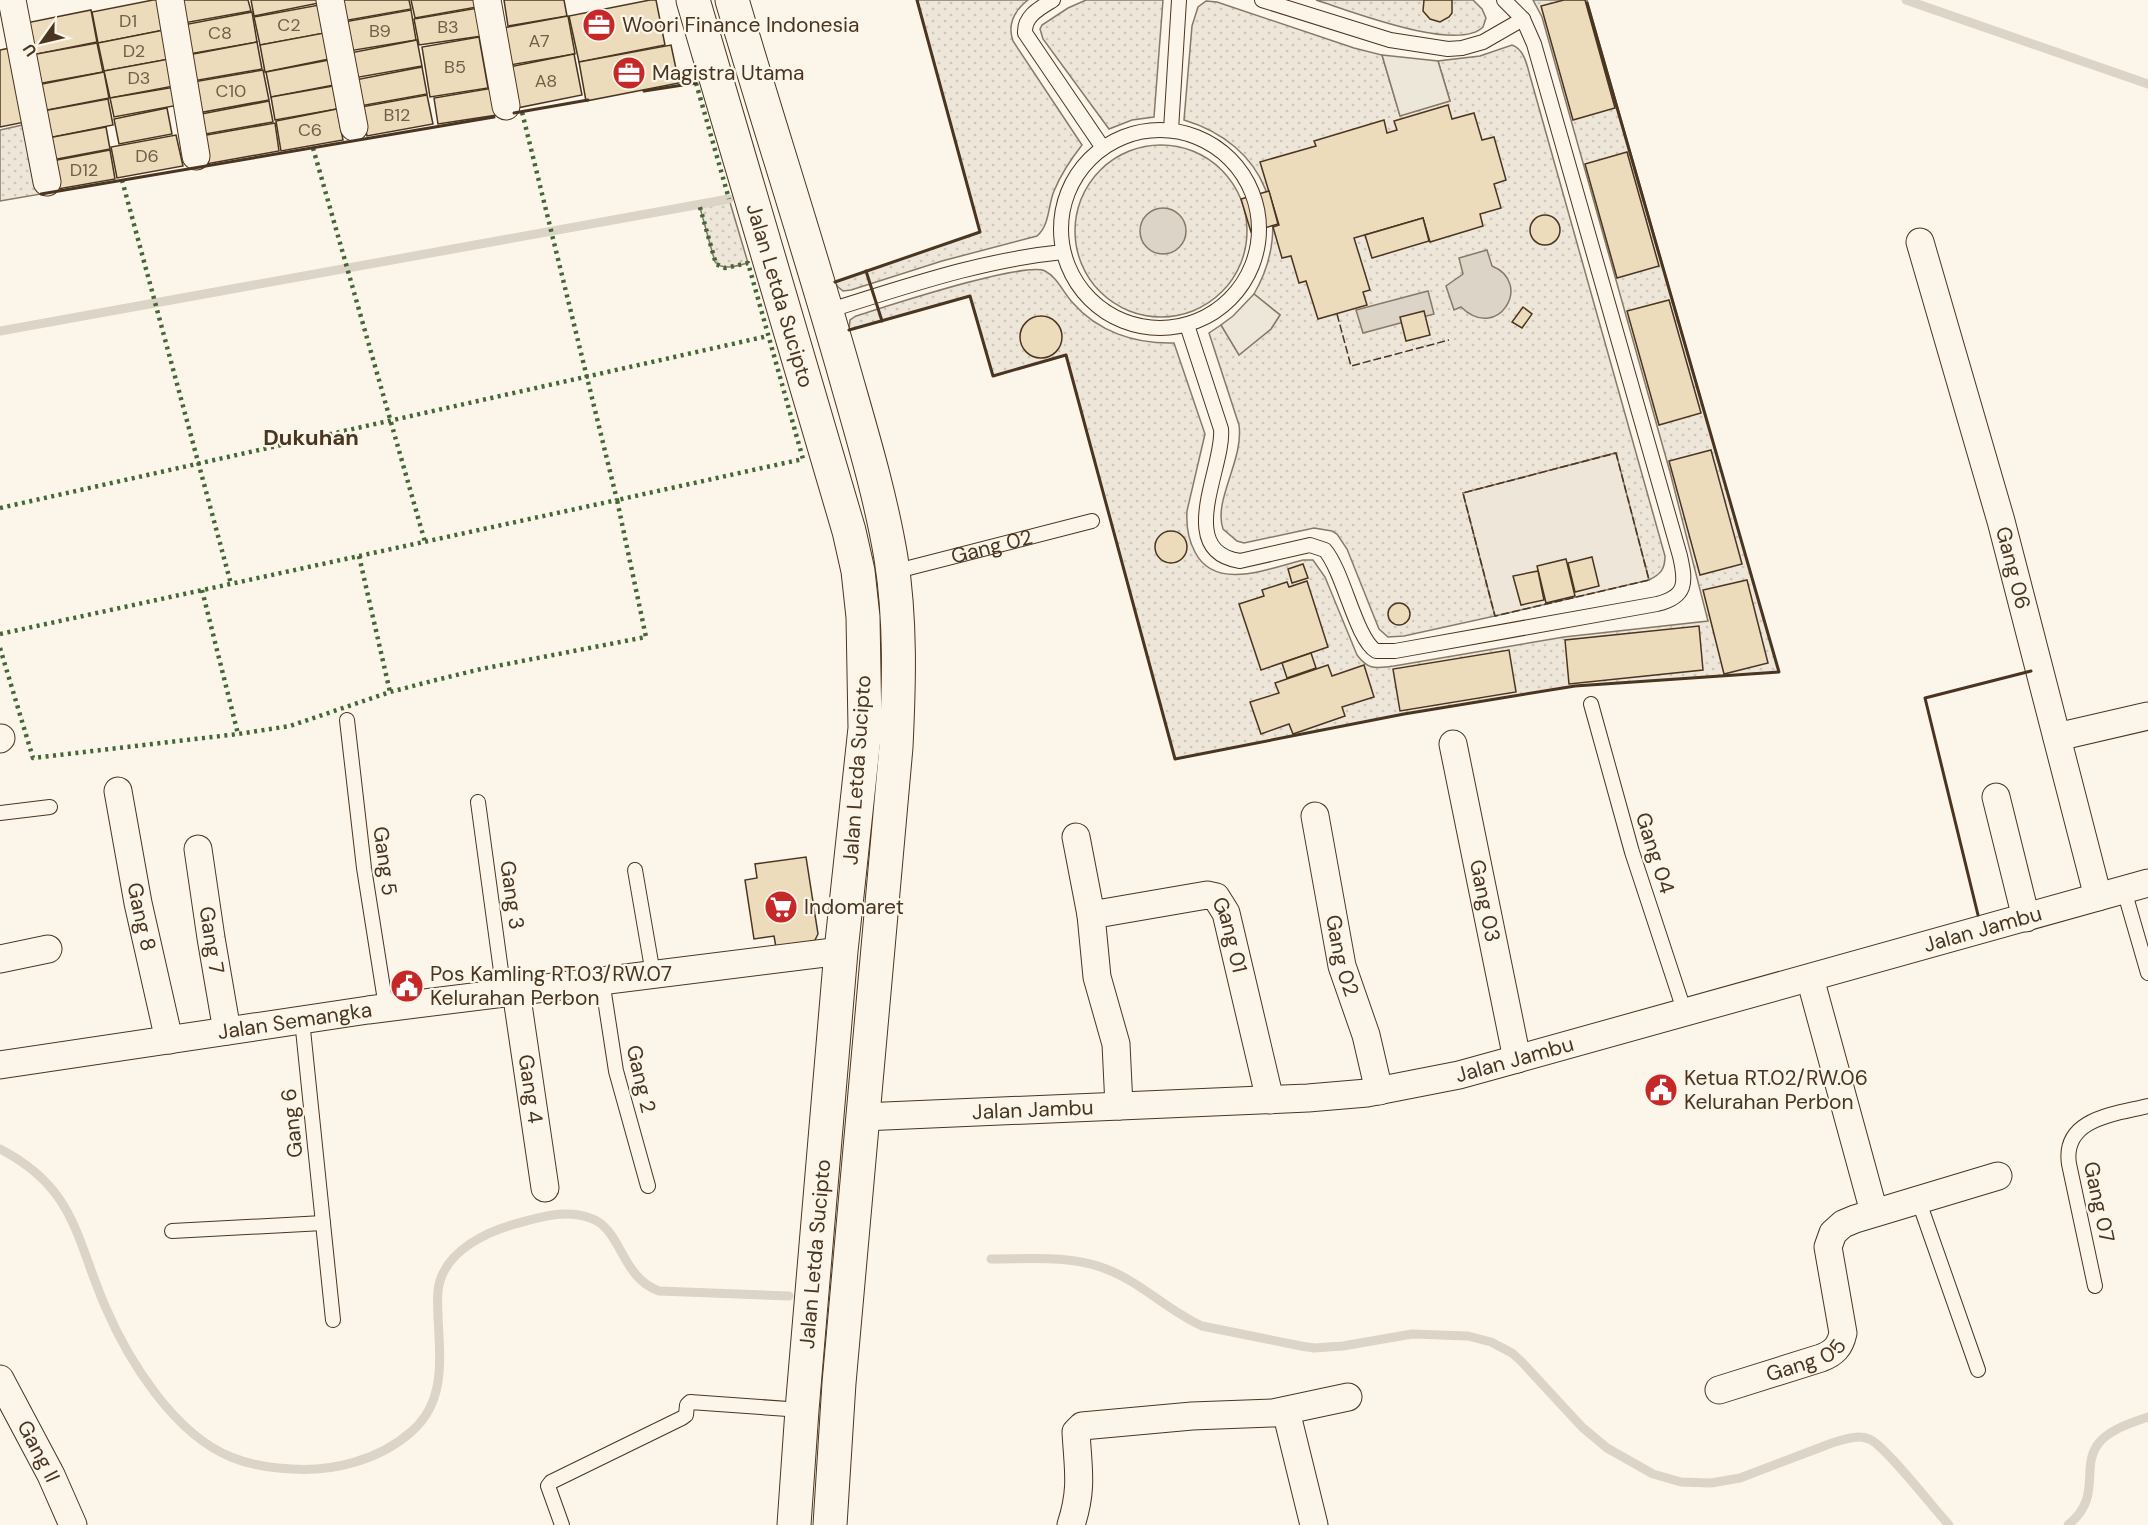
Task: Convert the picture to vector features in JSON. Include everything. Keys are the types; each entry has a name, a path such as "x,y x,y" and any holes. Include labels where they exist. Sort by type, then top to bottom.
{"main road":[{"name":"Jalan Letda Sucipto","path":"693,0 849,531 858,571 863,617 865,728 842,938 794,1525"},
{"name":"Jalan Letda Sucipto","path":"732,0 827,311 873,475 893,572 896,604 899,690 896,747 839,1383 830,1525"},
{"path":"790,325 827,311"},
{"path":"842,938 879,928"},
{"path":"803,1395 839,1383"}],"street":[{"path":"170,0 196,156"},
{"path":"330,0 354,127"},
{"path":"487,0 506,106"},
{"path":"18,1 10,42 47,182"},
{"name":"Gang 06","path":"1920,242 2001,521 2098,897"},
{"path":"2057,737 2148,716"},
{"name":"Gang 03","path":"1453,744 1517,1059"},
{"name":"Gang 8","path":"118,791 138,903 169,1040"},
{"path":"1996,797 2026,918"},
{"name":"Gang 02","path":"1315,816 1342,966 1366,1035 1379,1091"},
{"path":"1076,837 1091,915 1097,977 1116,1044 1119,1106"},
{"name":"Gang 7","path":"198,849 227,1031"},
{"name":"Jalan Jambu","path":"862,1117 1270,1100 1379,1091 1459,1075 2136,887"},
{"name":"Gang 01","path":"1091,915 1207,895 1216,897 1226,913 1270,1100"},
{"name":"Jalan Semangka","path":"0,1065 386,1008 653,974 842,938"},
{"path":"0,959 48,949"},
{"path":"1810,978 1874,1212"},
{"name":"Gang 4","path":"510,992 545,1188"},
{"name":"Gang 05","path":"1719,1390 1821,1358 1832,1354 1839,1347 1843,1333 1830,1260 1830,1240 1833,1233 1843,1224 1874,1212 1998,1176"},
{"name":"Gang II","path":"0,1379 51,1475 73,1525"},
{"path":"1071,1525 1080,1477 1076,1432 1082,1425 1180,1417 1273,1413 1348,1397"},
{"path":"1286,1411 1314,1525"}],"lane":[{"path":"1053,0 1029,17 1024,33 1103,148"},
{"path":"1171,130 1179,0"},
{"path":"1262,0 1390,40 1448,49 1483,42 1523,19"},
{"path":"1187,325 1221,429 1221,445 1206,509 1208,534 1214,546 1225,556 1240,561 1304,546 1317,546 1325,550 1337,569 1363,635 1372,649 1386,652 1458,640 1657,604 1677,596 1683,586 1680,556 1534,44 1523,19 1504,0"},
{"path":"1171,130 1201,138 1227,156 1247,181 1258,211 1260,228 1254,261 1238,291 1214,313 1187,325 1164,329 1115,318 1089,297 1078,284 1063,252 1061,221 1068,190 1076,175 1085,163 1103,148 1124,135 1139,131 1171,130"},
{"path":"827,311 966,268 1063,252"},
{"name":"Gang 02","path":"893,572 1092,521"},
{"name":"Gang 04","path":"1591,704 1632,852 1685,1013"},
{"name":"Gang 5","path":"346,720 361,848 386,1008"},
{"name":"Gang 3","path":"478,802 510,992"},
{"path":"0,813 50,807"},
{"path":"634,870 653,974"},
{"path":"2136,887 2148,973"},
{"name":"Gang 2","path":"602,980 616,1071 648,1186"},
{"name":"Gang 6","path":"302,1020 333,1320"},
{"name":"Gang 07","path":"2096,1286 2068,1164 2068,1147 2073,1137 2090,1122 2148,1106"},
{"path":"1918,1199 1978,1370"},
{"path":"172,1231 323,1223"},
{"path":"562,1525 549,1492 548,1486 551,1482 682,1418 686,1415 687,1405 690,1402 803,1395"}],"shaded area":[{"path":"917,0 1028,0 1019,9 1011,23 1013,41 1082,145 1060,179 1044,226 1037,236 942,261 843,291 835,282 980,232"},
{"path":"1086,0 1163,0 1154,117 1132,120 1109,129 1043,39 1040,29 1042,25 1068,8"},
{"path":"1316,0 1473,0 1482,9 1486,18 1483,27 1470,34 1427,33 1376,20"},
{"path":"1533,0 1587,0 1779,672 1575,686 1404,714 1175,759 1066,355 993,376 970,296 849,330 850,320 856,316 953,286 983,278 1032,270 1045,271 1049,274 1082,312 1105,328 1131,338 1174,343 1205,434 1187,511 1188,533 1195,552 1204,564 1216,571 1229,574 1260,572 1303,560 1313,560 1325,577 1357,655 1369,666 1378,668 1394,666 1564,637 1708,621 1670,472 1542,17"},
{"path":"1206,1 1217,2 1354,48 1382,55 1400,115 1450,101 1438,61 1480,56 1512,45 1519,50 1528,67 1665,556 1662,571 1657,576 1649,580 1615,453 1463,493 1495,616 1404,636 1388,637 1379,629 1347,549 1337,534 1332,531 1314,528 1244,543 1237,541 1223,529 1222,505 1237,452 1239,425 1209,333 1221,325 1239,354 1271,329 1280,315 1254,294 1266,267 1272,239 1272,213 1265,189 1253,166 1235,147 1212,131 1184,120 1192,26 1198,7"},
{"path":"1382,55 1438,61 1450,101 1400,116"},
{"path":"27,124 41,194 0,201 0,130"},
{"path":"1161,145 1194,152 1222,170 1240,198 1247,231 1240,264 1222,292 1194,310 1161,317 1128,310 1100,292 1082,264 1075,231 1082,198 1100,170 1128,152"},
{"path":"729,199 748,263 726,267 715,262 699,204"},
{"path":"1163,208 1179,215 1186,231 1179,247 1163,254 1147,247 1140,231 1147,215"},
{"path":"1487,250 1492,266 1504,274 1510,285 1510,296 1506,306 1498,314 1487,318 1475,316 1461,307 1454,310 1446,286 1463,274 1459,258"},
{"path":"1428,291 1434,314 1363,333 1356,310"},
{"path":"1254,294 1280,315 1271,329 1239,355 1221,325"},
{"path":"1616,453 1649,580 1495,616 1463,493"}],"building":[{"path":"159,0 165,30 98,43 92,12"},
{"path":"179,0 248,0 251,11 184,23"},
{"path":"251,0 318,0 319,3 254,16"},
{"path":"339,0 409,0 411,9 343,21"},
{"path":"411,0 476,0 477,7 415,18"},
{"path":"504,0 564,0 567,16 508,26"},
{"path":"656,0 665,45 579,62 569,16"},
{"path":"1424,0 1452,0 1452,13 1440,22 1430,19 1423,11"},
{"path":"1564,0 1585,0 1615,108 1573,120 1541,6"},
{"path":"319,5 325,33 260,45 254,17"},
{"path":"478,8 482,36 419,45 414,19"},
{"path":"91,10 97,42 32,55 26,23"},
{"path":"411,10 416,40 349,51 344,22"},
{"path":"252,12 257,42 189,54 183,25"},
{"path":"568,16 575,54 510,65 503,28"},
{"path":"164,30 169,59 104,71 98,43"},
{"path":"324,33 329,59 265,72 260,45"},
{"path":"479,37 488,88 430,97 422,47"},
{"path":"417,40 422,66 354,78 350,53"},
{"path":"257,42 262,69 193,81 188,55"},
{"path":"97,43 103,72 37,84 31,55"},
{"name":"Magistra Utama","path":"671,45 679,83 586,101 579,62"},
{"path":"10,48 25,122 0,127 0,50"},
{"path":"574,54 582,95 517,108 509,67"},
{"path":"169,59 174,86 110,98 104,71"},
{"path":"329,60 334,85 271,97 266,72"},
{"path":"422,67 427,94 360,106 355,80"},
{"path":"263,70 269,100 198,113 193,82"},
{"path":"104,72 109,98 42,111 37,85"},
{"path":"333,86 337,109 275,120 271,97"},
{"path":"175,87 179,105 114,117 110,98"},
{"path":"493,88 497,115 438,124 434,98"},
{"path":"427,95 433,124 367,136 361,107"},
{"path":"108,99 113,125 48,138 43,111"},
{"path":"269,101 273,122 200,135 196,115"},
{"path":"1448,105 1452,119 1474,113 1482,140 1494,137 1506,180 1494,184 1501,208 1480,214 1483,226 1430,242 1423,218 1354,238 1370,290 1363,292 1367,305 1318,319 1306,281 1299,283 1291,256 1282,258 1273,227 1279,225 1260,162 1316,146 1314,141 1384,120 1387,133 1397,130 1394,121"},
{"path":"167,108 172,134 119,144 114,119"},
{"path":"337,109 343,140 281,151 276,121"},
{"path":"275,123 279,151 206,164 201,136"},
{"path":"106,127 110,149 52,160 48,138"},
{"path":"176,135 183,166 117,178 111,147"},
{"path":"110,150 115,179 58,189 52,161"},
{"path":"1627,152 1659,266 1617,278 1585,164"},
{"path":"1269,191 1278,224 1251,232 1241,199"},
{"path":"1545,215 1556,219 1560,230 1556,241 1545,245 1534,241 1530,230 1534,219"},
{"path":"1423,218 1429,241 1372,258 1365,235"},
{"path":"1669,300 1701,413 1659,425 1627,311"},
{"path":"1523,307 1532,314 1522,328 1512,322"},
{"path":"1424,311 1430,335 1406,341 1400,317"},
{"path":"1041,316 1056,322 1062,337 1056,352 1041,358 1026,352 1020,337 1026,322"},
{"path":"1711,450 1742,564 1700,575 1669,461"},
{"path":"1171,531 1182,536 1187,547 1182,558 1171,563 1160,558 1155,547 1160,536"},
{"path":"1592,557 1599,586 1575,592 1568,563"},
{"path":"1566,559 1575,596 1546,603 1537,566"},
{"path":"1303,564 1308,578 1292,583 1288,569"},
{"path":"1538,571 1544,600 1521,605 1513,576"},
{"path":"1747,580 1768,663 1724,674 1703,590"},
{"path":"1307,581 1328,647 1261,670 1239,604 1264,596 1262,590 1287,582 1289,587"},
{"path":"1395,603 1403,603 1410,610 1410,618 1403,625 1395,625 1388,618 1388,610"},
{"path":"1699,626 1703,670 1569,684 1565,640"},
{"path":"1509,650 1516,692 1400,711 1393,669"},
{"path":"1311,653 1316,668 1287,678 1282,663"},
{"path":"1328,665 1332,676 1364,665 1374,697 1342,707 1345,716 1293,734 1289,724 1261,734 1250,702 1279,693 1275,683"},
{"name":"Indomaret","path":"806,857 818,934 811,948 777,953 774,936 754,939 745,880 757,878 755,864"}],"waterway":[{"path":"1906,0 2148,84"},
{"path":"0,331 729,199"},
{"path":"0,1149 25,1164 44,1180 58,1197 78,1236 115,1327 126,1349 155,1393 190,1431 210,1446 231,1457 261,1466 283,1469 339,1466 385,1450 411,1432 430,1407 438,1379 440,1281 451,1260 460,1251 481,1237 504,1227 552,1215 581,1215 601,1223 616,1242 636,1275 659,1291 789,1296"},
{"path":"991,1259 1050,1259 1093,1265 1131,1281 1178,1313 1202,1326 1301,1346 1314,1348 1343,1346 1412,1334 1468,1336 1491,1342 1512,1353 1521,1361 1582,1427 1607,1448 1653,1474 1681,1482 1711,1483 1740,1478 1832,1443 1850,1438 1869,1439 1886,1452 1949,1525"},
{"path":"2068,1525 2079,1515 2085,1504 2091,1463 2098,1444 2114,1430 2148,1417"}],"hedge":[{"path":"696,83 729,199"},
{"path":"0,634 617,500 522,112"},
{"path":"313,148 425,542"},
{"path":"122,180 231,584"},
{"path":"0,648 33,758 290,726 390,692 432,681 481,669 646,637 617,500 803,459 748,263 725,268 716,264 699,204"},
{"path":"0,508 768,336"},
{"path":"359,556 390,692"},
{"path":"202,590 238,734"}],"fence":[{"path":"1337,314 1351,366 1449,340"},
{"path":"1616,453 1649,580 1495,616 1463,493 1616,453"}],"wall":[{"path":"835,282 980,232 917,0"},
{"path":"849,330 970,296 993,376 1066,355 1175,759 1404,714 1575,686 1779,672 1587,3"},
{"path":"644,91 696,83"},
{"path":"514,113 588,100"},
{"path":"41,194 494,117"},
{"path":"866,271 882,321"},
{"path":"1978,915 1925,698 2031,671"}],"place":[{"name":"Woori Finance Indonesia","path":"599,25"},
{"name":"Magistra Utama","path":"629,73"},
{"name":"Indomaret","path":"781,907"},
{"name":"Pos Kamling RT.03/RW.07 Kelurahan Perbon","path":"407,986"},
{"name":"Ketua RT.02/RW.06 Kelurahan Perbon","path":"1661,1090"}],"district":[{"name":"Dukuhan","path":"311,437"}]}
